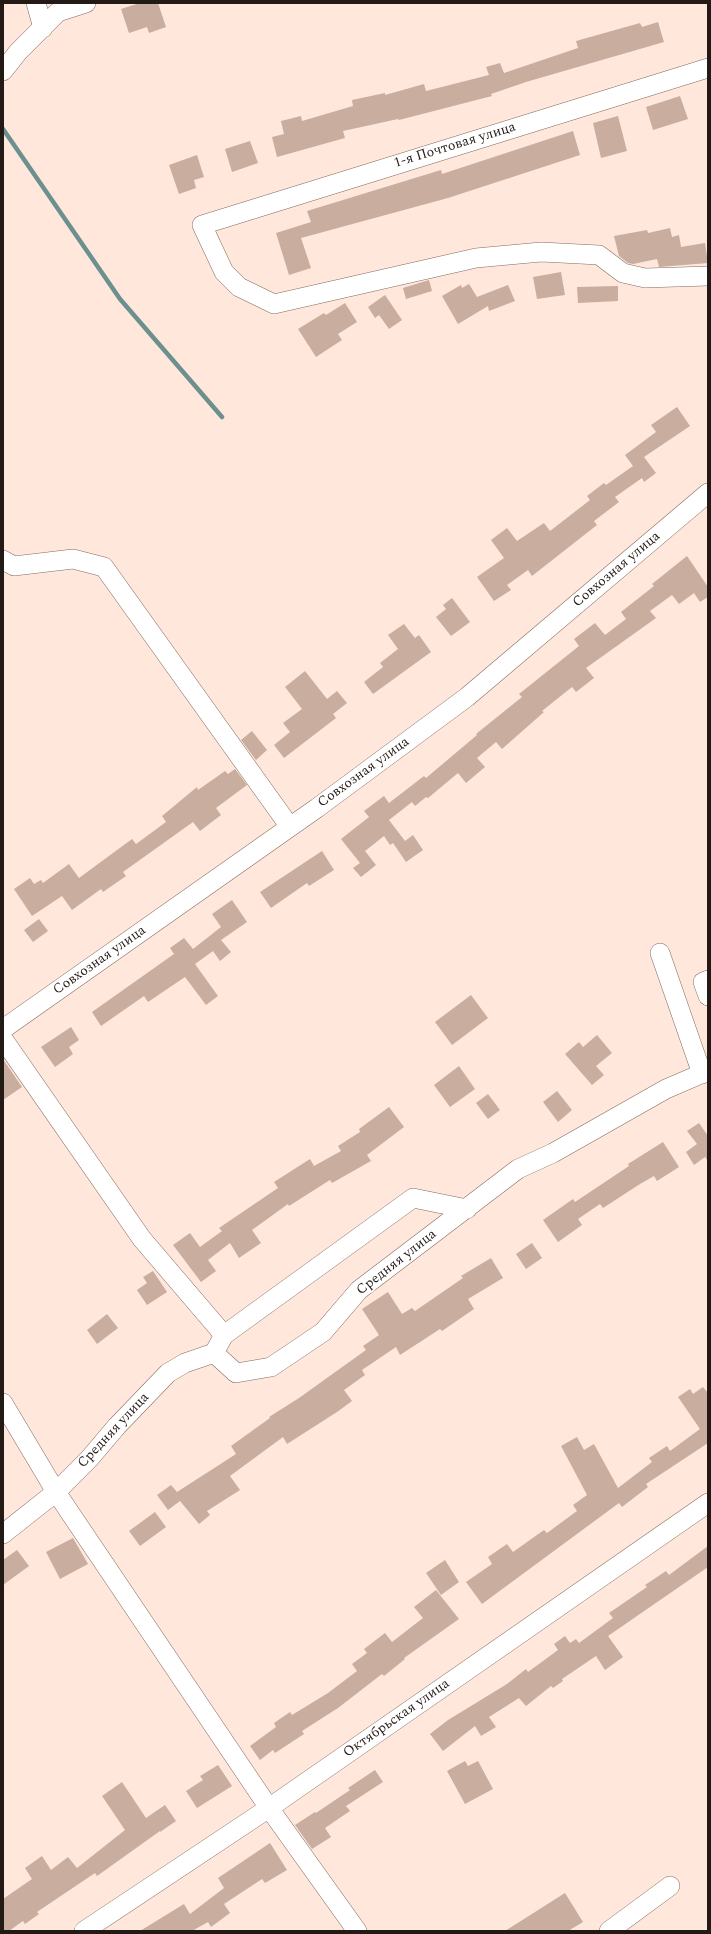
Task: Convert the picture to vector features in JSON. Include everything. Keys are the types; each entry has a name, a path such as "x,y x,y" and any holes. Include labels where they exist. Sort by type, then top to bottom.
{"street":[{"path":"36,3 43,28"},
{"path":"3,71 58,12 86,3"},
{"name":"1-я Почтовая улица","path":"708,68 202,225 224,272 239,287 274,304 476,258 541,252 599,255 612,263 623,273 645,278 708,276"},
{"name":"Совхозная улица","path":"3,1029 290,827 466,697 708,493"},
{"path":"3,560 14,566 73,559 104,567 290,827"},
{"path":"660,953 705,1073"},
{"path":"708,980 703,982 708,996"},
{"path":"3,1039 142,1239 224,1335"},
{"name":"Средняя улица","path":"3,1534 56,1492 89,1459 117,1426 168,1373 185,1363 214,1352 236,1373 270,1366 323,1332 359,1290 518,1169 553,1153 666,1089 705,1073"},
{"path":"214,1352 224,1335 413,1198 467,1209"},
{"path":"3,1403 10,1412 56,1492 270,1808 358,1931"},
{"name":"Октябрьская улица","path":"84,1931 270,1808 708,1504"},
{"path":"609,1931 670,1886"}],"building":[{"path":"140,3 158,3 166,27 149,33 147,27 129,33 121,9"},
{"path":"658,22 664,42 526,82 491,94 492,96 399,120 343,131 345,138 277,157 272,137 284,134 281,121 301,116 302,121 353,106 352,100 385,93 385,95 424,84 426,91 489,75 486,67 500,63 504,73 578,48 576,41 640,23 642,27"},
{"path":"680,96 688,119 653,130 646,107"},
{"path":"618,116 627,151 601,158 593,123"},
{"path":"573,131 580,155 448,198 301,238 311,268 289,275 276,233 311,222 307,211 441,170 442,174"},
{"path":"250,141 258,163 232,172 225,149"},
{"path":"197,155 204,177 194,180 196,188 179,194 169,165"},
{"path":"670,228 672,237 679,235 681,247 705,243 708,263 659,267 657,259 633,264 628,263 619,256 614,236 647,230 648,233"},
{"path":"561,272 565,295 537,299 533,277"},
{"path":"429,280 432,291 406,299 403,288"},
{"path":"469,284 477,297 508,285 515,301 489,311 488,306 458,324 442,296 461,285 462,288"},
{"path":"618,286 618,301 578,303 577,287"},
{"path":"385,295 402,320 389,329 379,315 375,318 368,307"},
{"path":"345,303 357,322 338,334 342,340 316,357 298,329 324,313 326,315"},
{"path":"677,407 690,426 644,457 656,473 644,482 642,478 615,497 619,502 594,521 597,525 532,576 528,570 507,585 511,590 494,601 477,577 504,558 491,540 507,528 517,541 544,523 550,531 590,500 587,496 604,483 606,485 633,466 625,455 656,432 651,425"},
{"path":"687,556 708,587 708,597 700,602 694,593 679,604 672,595 650,611 656,618 586,668 594,678 576,692 572,687 542,711 544,712 502,749 496,742 477,758 485,767 466,783 458,773 428,798 426,797 415,806 412,802 389,820 405,841 413,835 423,850 406,862 393,843 390,845 384,836 365,851 376,865 361,877 353,868 360,863 341,839 369,817 364,811 384,796 389,803 424,776 426,778 477,735 476,734 522,697 519,694 579,646 574,639 595,623 605,635 626,619 621,612 654,586 652,584"},
{"path":"452,598 470,622 451,636 436,617 446,609 443,605"},
{"path":"404,624 415,638 419,635 431,652 373,694 364,682 383,667 380,663 398,649 388,635"},
{"path":"305,671 327,699 337,691 347,703 333,714 336,718 284,758 274,745 290,732 283,723 302,709 285,687"},
{"path":"252,731 267,750 256,760 241,740"},
{"path":"235,769 247,785 216,808 221,815 200,831 193,822 123,872 126,876 103,892 101,889 72,910 62,896 32,916 14,889 30,878 34,884 41,880 43,883 69,864 79,878 132,839 136,844 166,822 162,816 197,787 198,790 225,771 228,774"},
{"path":"322,851 334,870 309,886 307,883 271,908 260,892"},
{"path":"232,900 247,922 221,940 231,952 220,961 213,951 195,964 218,996 206,1005 185,977 148,1002 144,996 101,1026 92,1012 174,954 170,948 184,938 193,949 221,927 212,914"},
{"path":"39,919 48,931 33,942 24,930"},
{"path":"471,995 488,1018 452,1045 435,1022"},
{"path":"71,1027 79,1040 69,1047 73,1054 55,1067 41,1047"},
{"path":"597,1035 612,1053 596,1066 604,1075 592,1085 565,1054 579,1042 583,1047"},
{"path":"3,1059 22,1087 3,1100"},
{"path":"459,1066 475,1089 450,1107 434,1085"},
{"path":"557,1091 572,1110 558,1122 543,1102"},
{"path":"488,1094 500,1110 488,1119 476,1103"},
{"path":"389,1107 404,1127 367,1155 371,1161 332,1183 330,1180 289,1206 288,1204 252,1230 261,1243 239,1258 230,1243 208,1260 216,1271 201,1282 173,1245 190,1233 200,1247 222,1231 219,1228 278,1188 274,1182 310,1159 314,1166 341,1151 338,1146 360,1132 359,1129"},
{"path":"699,1123 708,1136 708,1161 705,1157 694,1165 686,1152 697,1144 687,1131"},
{"path":"663,1142 679,1167 657,1181 654,1176 603,1208 600,1204 578,1219 582,1225 558,1242 543,1220 573,1199 575,1202 629,1166 628,1164"},
{"path":"532,1243 542,1258 526,1269 516,1254"},
{"path":"491,1258 503,1278 468,1299 474,1309 442,1331 440,1329 400,1355 396,1347 362,1370 365,1375 344,1390 352,1401 287,1444 283,1437 230,1476 240,1490 207,1511 210,1515 199,1524 180,1501 168,1510 157,1495 171,1485 177,1492 236,1454 231,1446 270,1418 269,1417 299,1398 366,1350 363,1346 379,1335 362,1309 388,1292 402,1314 412,1308 415,1311 463,1278 461,1276"},
{"path":"153,1271 167,1292 147,1305 137,1290 147,1283 143,1277"},
{"path":"107,1314 118,1328 97,1344 87,1330"},
{"path":"703,1387 708,1393 708,1443 646,1484 648,1487 622,1507 619,1503 482,1604 466,1582 492,1564 488,1557 507,1544 513,1552 544,1530 547,1533 577,1511 573,1505 587,1495 561,1446 577,1437 584,1450 594,1444 618,1488 652,1462 649,1458 667,1446 670,1451 700,1429 678,1397 690,1389 693,1394"},
{"path":"155,1512 166,1527 140,1546 129,1531"},
{"path":"73,1538 88,1564 60,1579 46,1552"},
{"path":"708,1546 708,1567 608,1636 623,1657 605,1670 596,1656 562,1679 563,1681 553,1688 551,1686 526,1706 519,1698 489,1717 496,1727 481,1736 475,1726 443,1751 430,1734 448,1720 507,1684 526,1669 528,1672 558,1650 554,1644 565,1636 570,1643 576,1639 579,1643 613,1618 609,1613 647,1587 645,1585 666,1571 669,1575"},
{"path":"17,1550 29,1566 3,1585 3,1560"},
{"path":"445,1560 459,1582 441,1595 426,1573"},
{"path":"436,1590 459,1619 404,1658 405,1659 384,1676 382,1674 338,1708 302,1731 304,1734 275,1753 273,1750 260,1760 250,1746 276,1727 274,1723 290,1712 292,1715 328,1693 357,1671 352,1664 367,1653 364,1649 385,1633 392,1642 423,1618 414,1607"},
{"path":"465,1761 468,1766 478,1761 493,1789 465,1804 447,1771"},
{"path":"218,1765 232,1786 197,1808 186,1791 203,1780 200,1776"},
{"path":"375,1770 383,1782 346,1806 350,1811 325,1828 331,1837 312,1849 295,1825 350,1790 348,1788"},
{"path":"122,1782 146,1818 165,1805 176,1821 97,1876 95,1873 37,1912 39,1914 25,1924 23,1921 9,1931 3,1931 3,1899 32,1879 25,1868 42,1856 51,1870 68,1857 77,1868 125,1830 102,1796"},
{"path":"270,1843 287,1870 265,1883 262,1879 224,1904 230,1913 211,1927 208,1922 192,1931 140,1931 184,1904 190,1914 224,1888 218,1878"},
{"path":"565,1893 583,1922 568,1931 505,1931"}],"waterway":[{"path":"3,129 120,299 222,417"}]}
